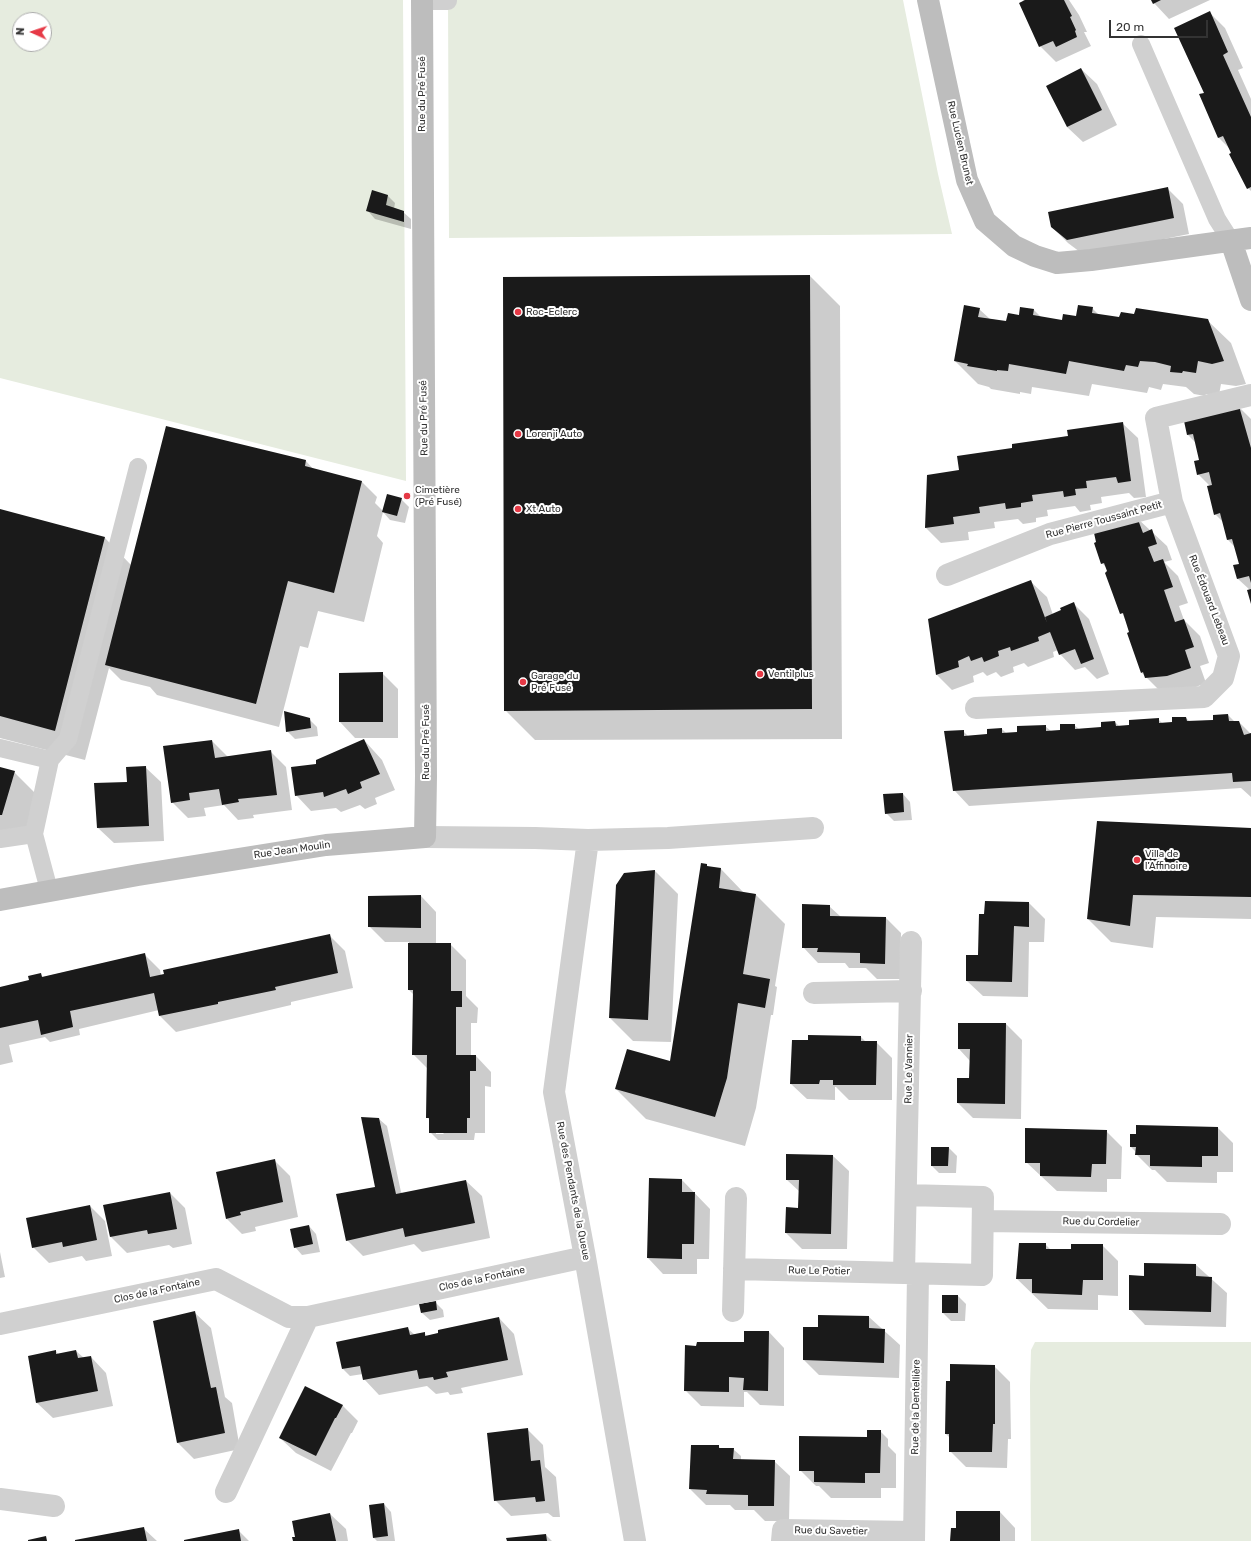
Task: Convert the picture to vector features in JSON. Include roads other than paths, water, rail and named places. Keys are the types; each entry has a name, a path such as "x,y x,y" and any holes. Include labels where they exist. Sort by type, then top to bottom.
{"street":[{"name":"Rue Lucien Brunet","path":"928,0 967,180 985,221 1014,246 1035,256 1057,263 1099,259 1241,239"},
{"name":"Rue du Pré Fusé","path":"422,1 426,776 425,837"},
{"path":"1241,239 1251,300"},
{"name":"Rue Édouard Lebeau","path":"976,708 1204,697 1223,678 1230,656 1172,502 1156,418 1251,395"},
{"name":"Rue Pierre Toussaint Petit","path":"947,575 1050,534 1172,502"},
{"name":"Rue Jean Moulin","path":"0,900 49,890 326,845 425,837 588,840 668,838 813,828"},
{"name":"Rue des Pendants de la Queue","path":"588,840 554,1092 585,1257 635,1541"},
{"name":"Rue Le Vannier","path":"911,1273 906,1195 912,942"},
{"path":"814,993 911,991"},
{"path":"906,1195 983,1196 983,1221"},
{"path":"733,1311 736,1198"},
{"name":"Rue du Cordelier","path":"983,1221 1220,1224"},
{"name":"Rue Le Potier","path":"734,1269 982,1275 983,1221"},
{"name":"Clos de la Fontaine","path":"0,1324 216,1279 289,1317 308,1317 585,1257"},
{"name":"Rue de la Dentellière","path":"911,1273 914,1537"},
{"path":"226,1492 308,1317"},
{"path":"0,1499 54,1506"},
{"name":"Rue du Savetier","path":"782,1541 783,1530 914,1537"}],"lane":[{"path":"422,1 448,1"},
{"path":"1141,44 1218,219 1241,239"},
{"path":"49,890 34,834 50,760 68,739 138,467"},
{"path":"0,748 50,760"},
{"path":"0,839 34,834"}],"place":[{"name":"Roc-Eclerc","path":"518,312"},
{"name":"Lorenji Auto","path":"518,434"},
{"name":"Cimetière (Pré Fusé)","path":"407,496"},
{"name":"Xt Auto","path":"518,509"},
{"name":"Ventilplus","path":"760,674"},
{"name":"Garage du Pré Fusé","path":"523,682"},
{"name":"Villa de l'Affinoire","path":"1137,860"}]}
